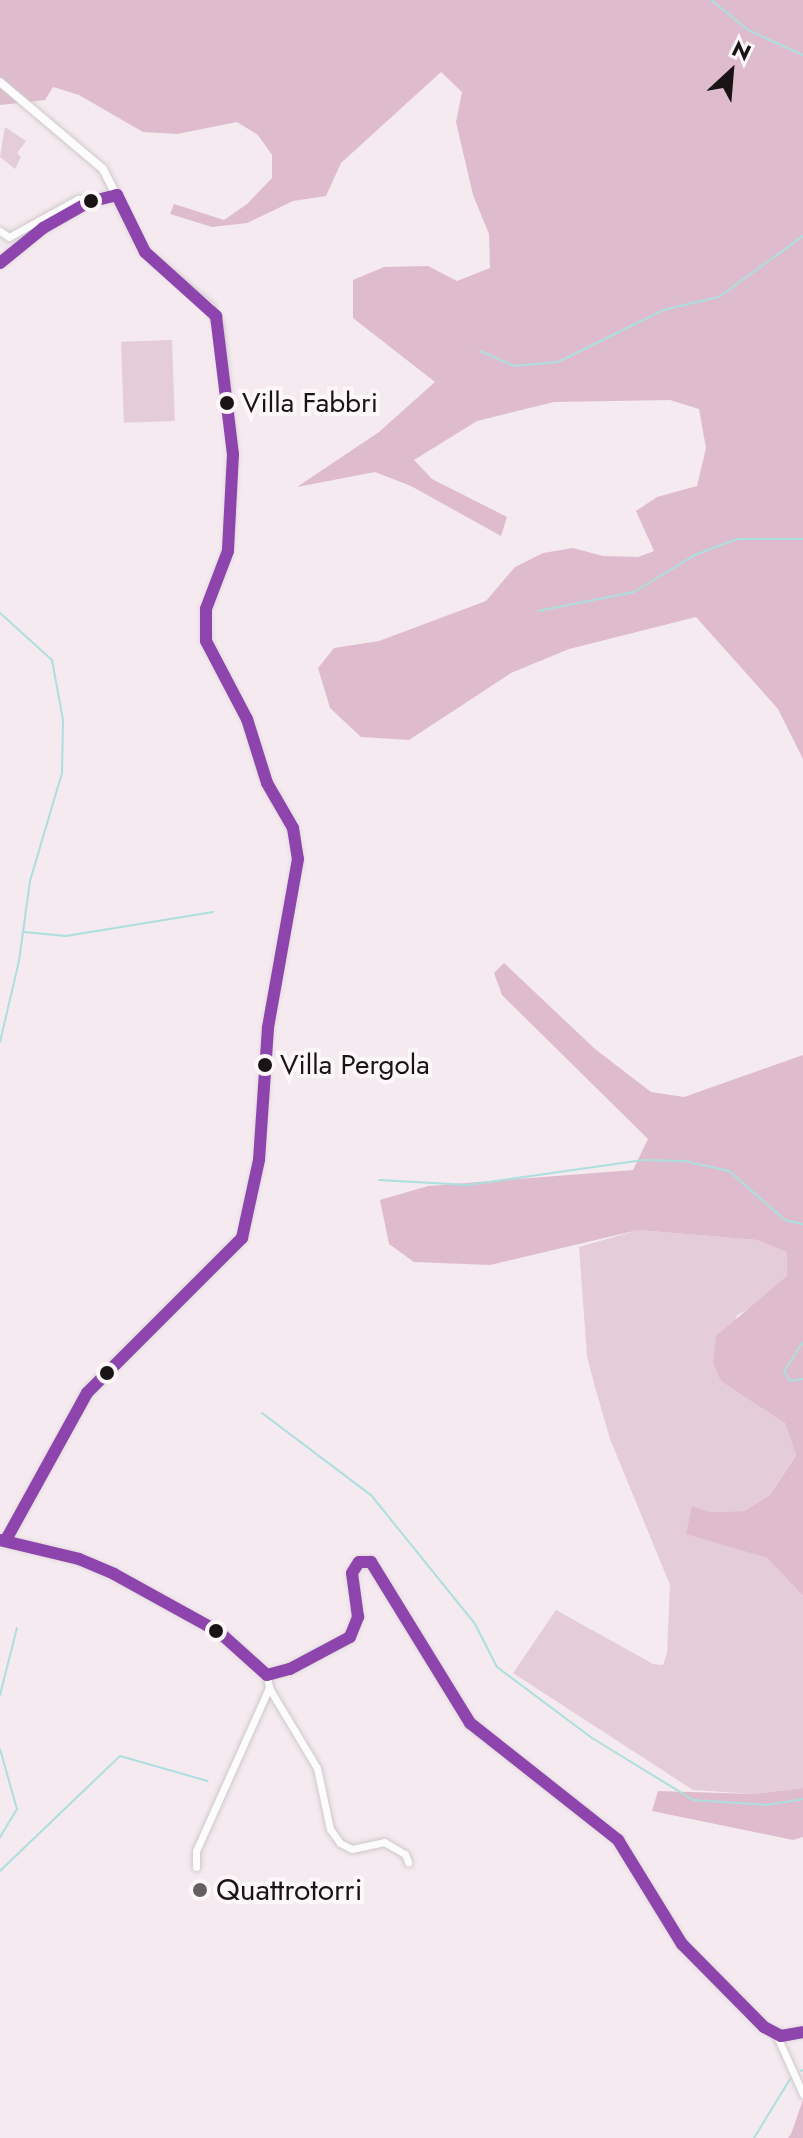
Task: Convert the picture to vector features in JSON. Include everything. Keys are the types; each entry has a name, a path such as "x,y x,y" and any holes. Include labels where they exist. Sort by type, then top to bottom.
{"street":[{"path":"0,82 93,159 117,195 145,252 210,307 219,325 233,454 228,551 206,609 206,641 247,719 262,770 297,846 272,996 259,1160 247,1222 234,1251 85,1395 3,1540 114,1574 219,1632 267,1675 269,1688 317,1768 330,1829 340,1843 352,1849 384,1842 405,1854 408,1862"},
{"path":"0,231 9,237 78,199 117,195"},
{"path":"0,263 35,232 97,199"},
{"path":"267,1675 290,1669 350,1637 358,1617 353,1571 360,1561 373,1564 465,1718 618,1840 682,1944 776,2034 803,2094"},
{"path":"196,1867 196,1851 269,1688"},
{"path":"776,2034 803,2032"}],"shaded area":[{"path":"0,0 803,0 803,759 778,709 696,617 569,649 511,673 409,740 361,737 330,708 318,668 334,648 379,641 486,601 515,567 543,553 573,548 603,556 638,557 654,551 636,511 657,497 697,486 706,448 699,409 670,400 554,402 477,421 414,460 432,479 507,517 501,536 411,486 375,472 297,487 379,432 435,382 353,318 353,280 384,267 428,266 457,281 490,268 489,234 473,195 456,122 462,92 441,72 341,163 326,196 293,201 247,223 212,227 170,214 174,204 224,220 247,204 272,178 272,155 258,135 237,122 177,134 143,132 79,95 53,87 45,100 0,105"},
{"path":"5,127 26,141 17,153 21,157 15,169 0,157"},
{"path":"172,340 175,421 124,423 121,342"},
{"path":"504,963 595,1049 651,1092 684,1097 803,1055 803,1596 767,1558 686,1534 692,1506 708,1512 744,1511 770,1495 796,1455 785,1423 721,1381 713,1363 716,1336 787,1276 787,1252 757,1240 638,1230 490,1265 414,1262 389,1244 380,1200 428,1186 633,1170 648,1139 502,995 494,973"},
{"path":"638,1230 757,1240 788,1252 787,1276 763,1301 737,1315 721,1381 776,1413 785,1423 796,1454 770,1495 744,1511 708,1512 686,1533 767,1558 803,1596 803,1788 754,1794 693,1790 513,1673 556,1610 653,1664 663,1665 667,1653 670,1585 610,1439 595,1387 587,1356 579,1247"},
{"path":"803,1788 803,1837 793,1840 652,1811 658,1791 754,1794"},
{"path":"803,2100 803,2138 788,2138 791,2134"}],"waterway":[{"path":"711,0 748,30 803,55"},
{"path":"480,351 513,366 558,362 663,310 719,297 803,236"},
{"path":"538,611 634,592 695,555 737,539 803,539"},
{"path":"0,613 52,660 63,720 62,773 30,881 19,961 0,1042"},
{"path":"24,932 66,936 213,912"},
{"path":"379,1180 468,1185 643,1160 684,1161 729,1171 785,1220 803,1224"},
{"path":"803,1342 784,1371 790,1381 803,1379"},
{"path":"262,1413 371,1495 475,1624 497,1667 592,1738 693,1800 766,1805 803,1799"},
{"path":"0,1695 17,1628"},
{"path":"0,1749 17,1809 0,1837"},
{"path":"0,1871 120,1756 208,1781"},
{"path":"754,2138 790,2079"}],"transit line":[{"path":"0,263 43,228 89,202 117,195 145,252 216,316 233,454 228,551 206,609 206,641 247,719 267,783 293,828 298,859 268,1028 259,1160 242,1238 87,1393 6,1540"},
{"path":"0,1540 79,1559 114,1574 219,1632 267,1675 290,1669 350,1637 358,1617 352,1573 359,1562 371,1562 470,1723 618,1840 682,1944 764,2027 781,2036 803,2032"}],"place":[{"name":"Villa Fabbri","path":"227,403"},
{"name":"Villa Pergola","path":"265,1065"},
{"name":"Quattrotorri","path":"200,1890"}]}
